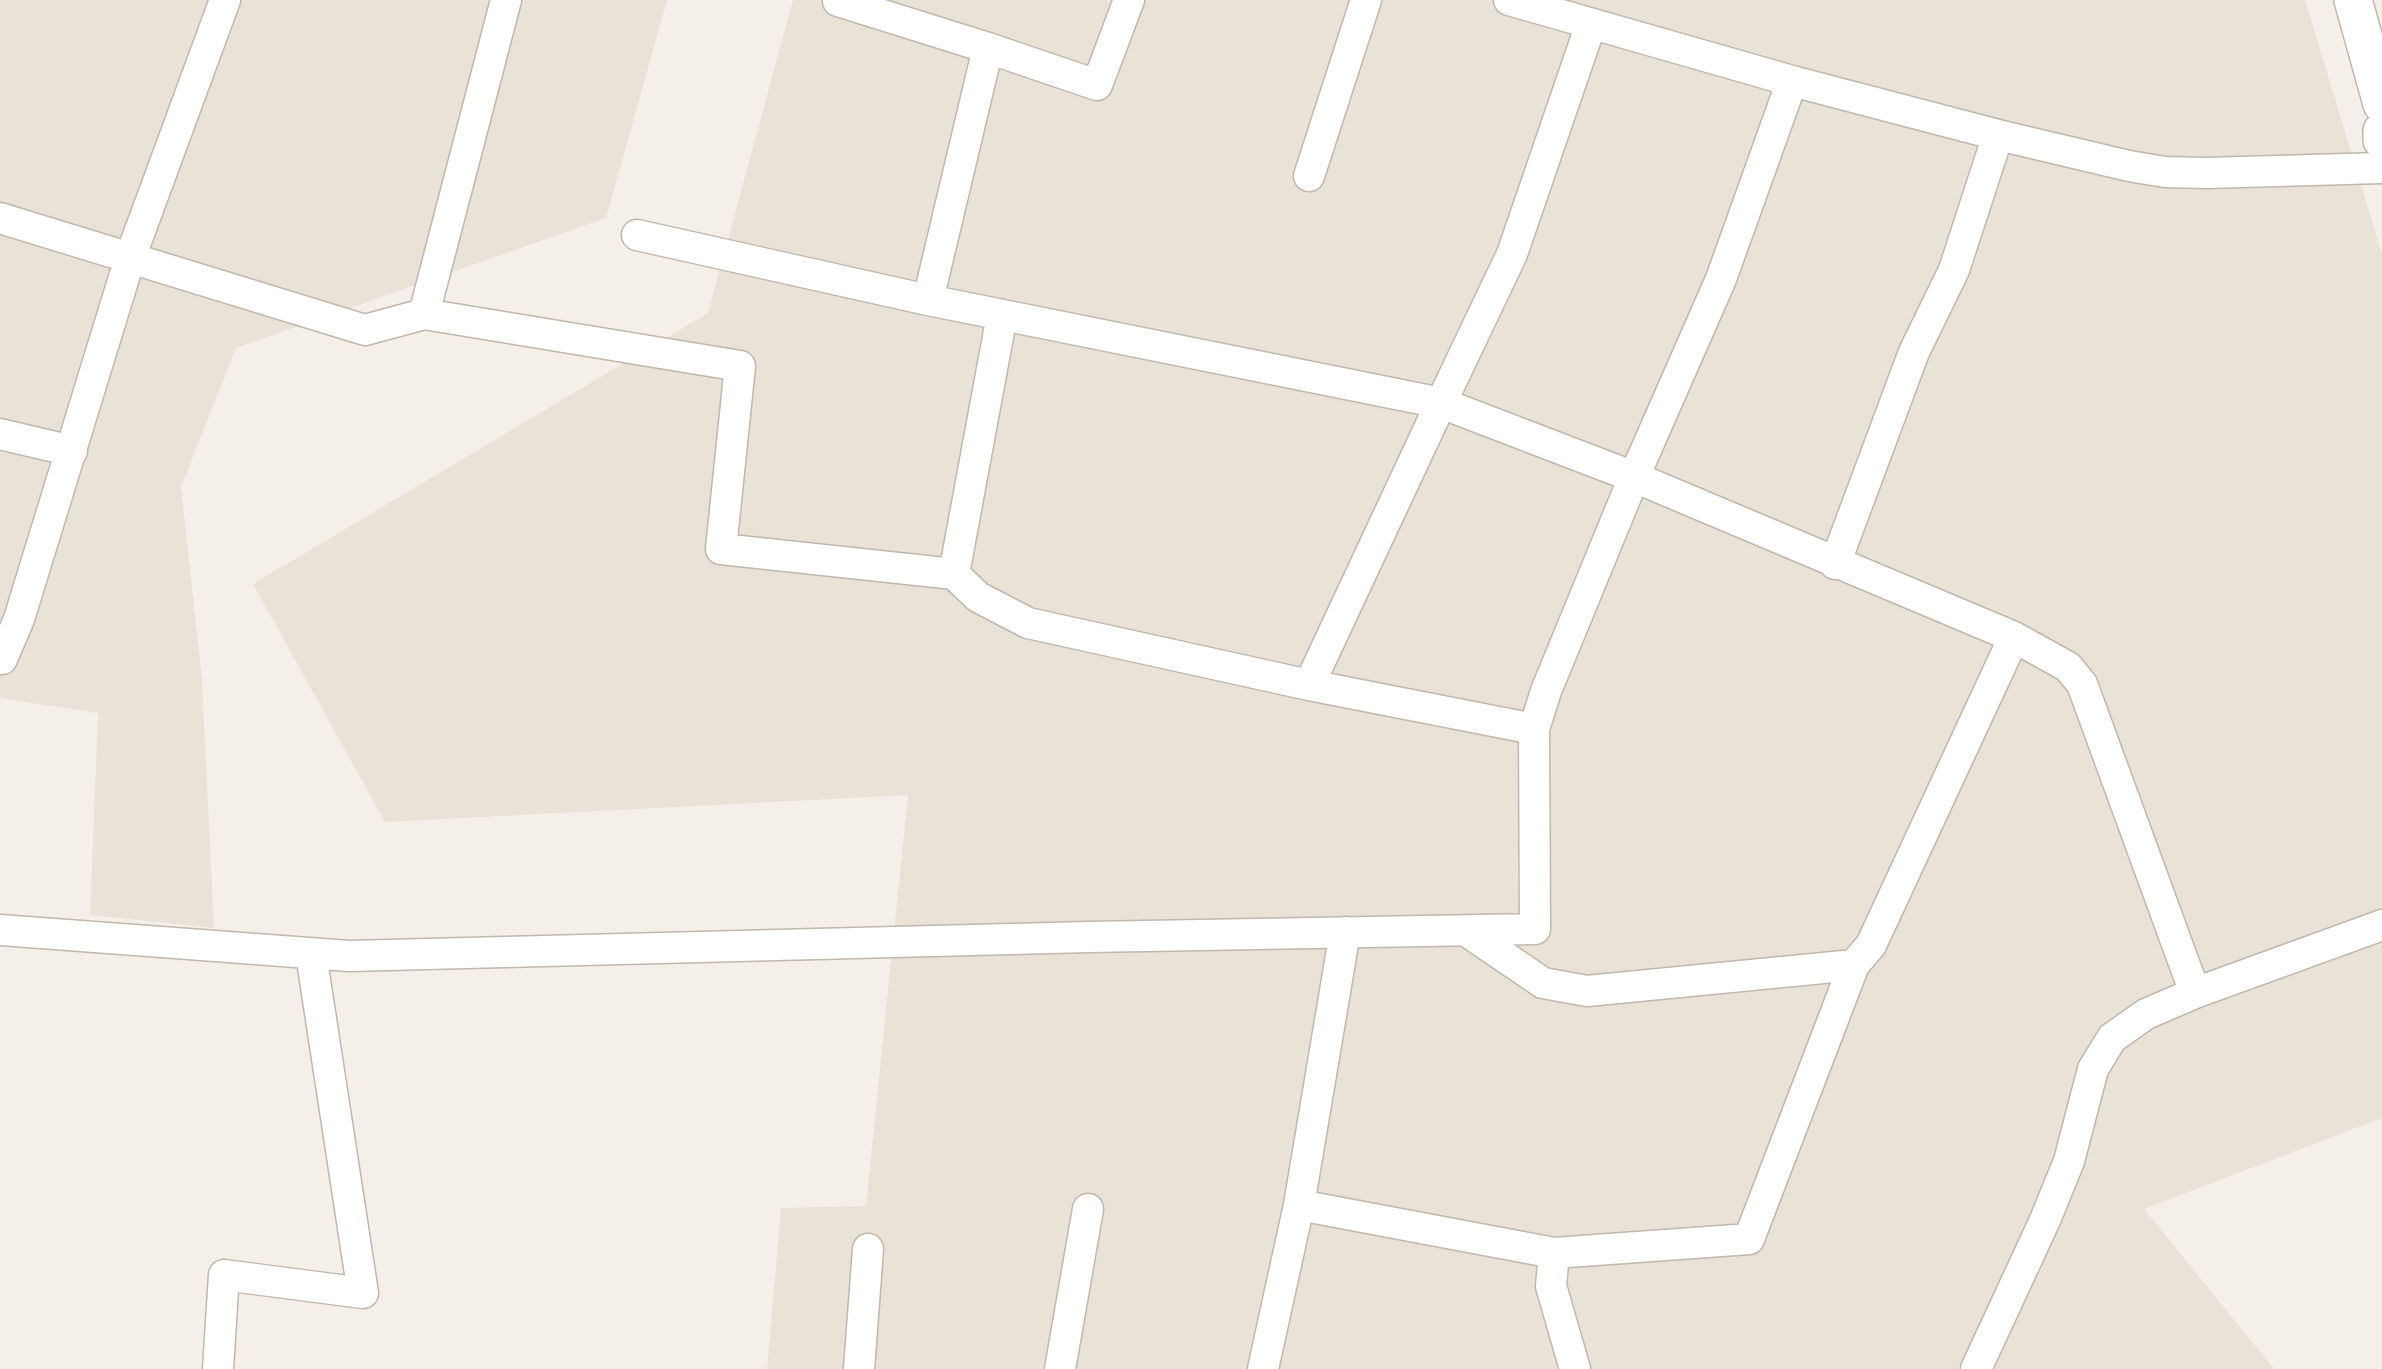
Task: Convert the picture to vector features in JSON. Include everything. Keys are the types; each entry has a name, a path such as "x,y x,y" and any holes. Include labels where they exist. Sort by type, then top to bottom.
{"street":[{"path":"0,659 19,619 130,258 225,0"},
{"path":"424,314 506,0"},
{"path":"838,1 1097,85 1129,0"},
{"path":"1309,176 1366,0"},
{"path":"1509,0 1792,81 2129,166 2165,172 2206,173 2382,168"},
{"path":"2353,0 2382,104"},
{"path":"1309,685 1512,254 1591,24"},
{"path":"928,300 988,48"},
{"path":"0,930 349,956 1535,929 1534,729 1546,691 1634,477 1721,279 1792,81"},
{"path":"2382,131 2382,140"},
{"path":"1835,564 1914,352 1954,270 1998,135"},
{"path":"0,218 365,330 424,314 740,366 721,549 954,575 978,597 1028,623 1309,685 1534,729"},
{"path":"637,235 928,300 1441,403 1634,477 1835,564 2014,637 2068,667 2082,684 2194,993"},
{"path":"954,575 1002,315"},
{"path":"0,434 72,451"},
{"path":"1299,1205 1554,1253 1749,1239 1854,965 1871,945 2014,637"},
{"path":"1976,1369 2045,1220 2064,1173 2093,1069 2112,1038 2146,1014 2194,993 2382,925"},
{"path":"1465,930 1543,983 1587,991 1854,965"},
{"path":"1263,1369 1299,1205 1345,932"},
{"path":"218,1369 224,1275 363,1293 311,954"},
{"path":"1060,1369 1088,1209"},
{"path":"859,1369 868,1249"},
{"path":"1554,1253 1551,1286 1575,1369"}],"shaded area":[{"path":"0,0 667,0 606,218 236,348 181,487 202,680 214,928 90,915 98,713 0,698"},
{"path":"793,0 2305,0 2382,254 2382,1118 2144,1209 2274,1369 767,1369 781,1208 866,1206 908,795 385,822 253,584 708,313"}]}
